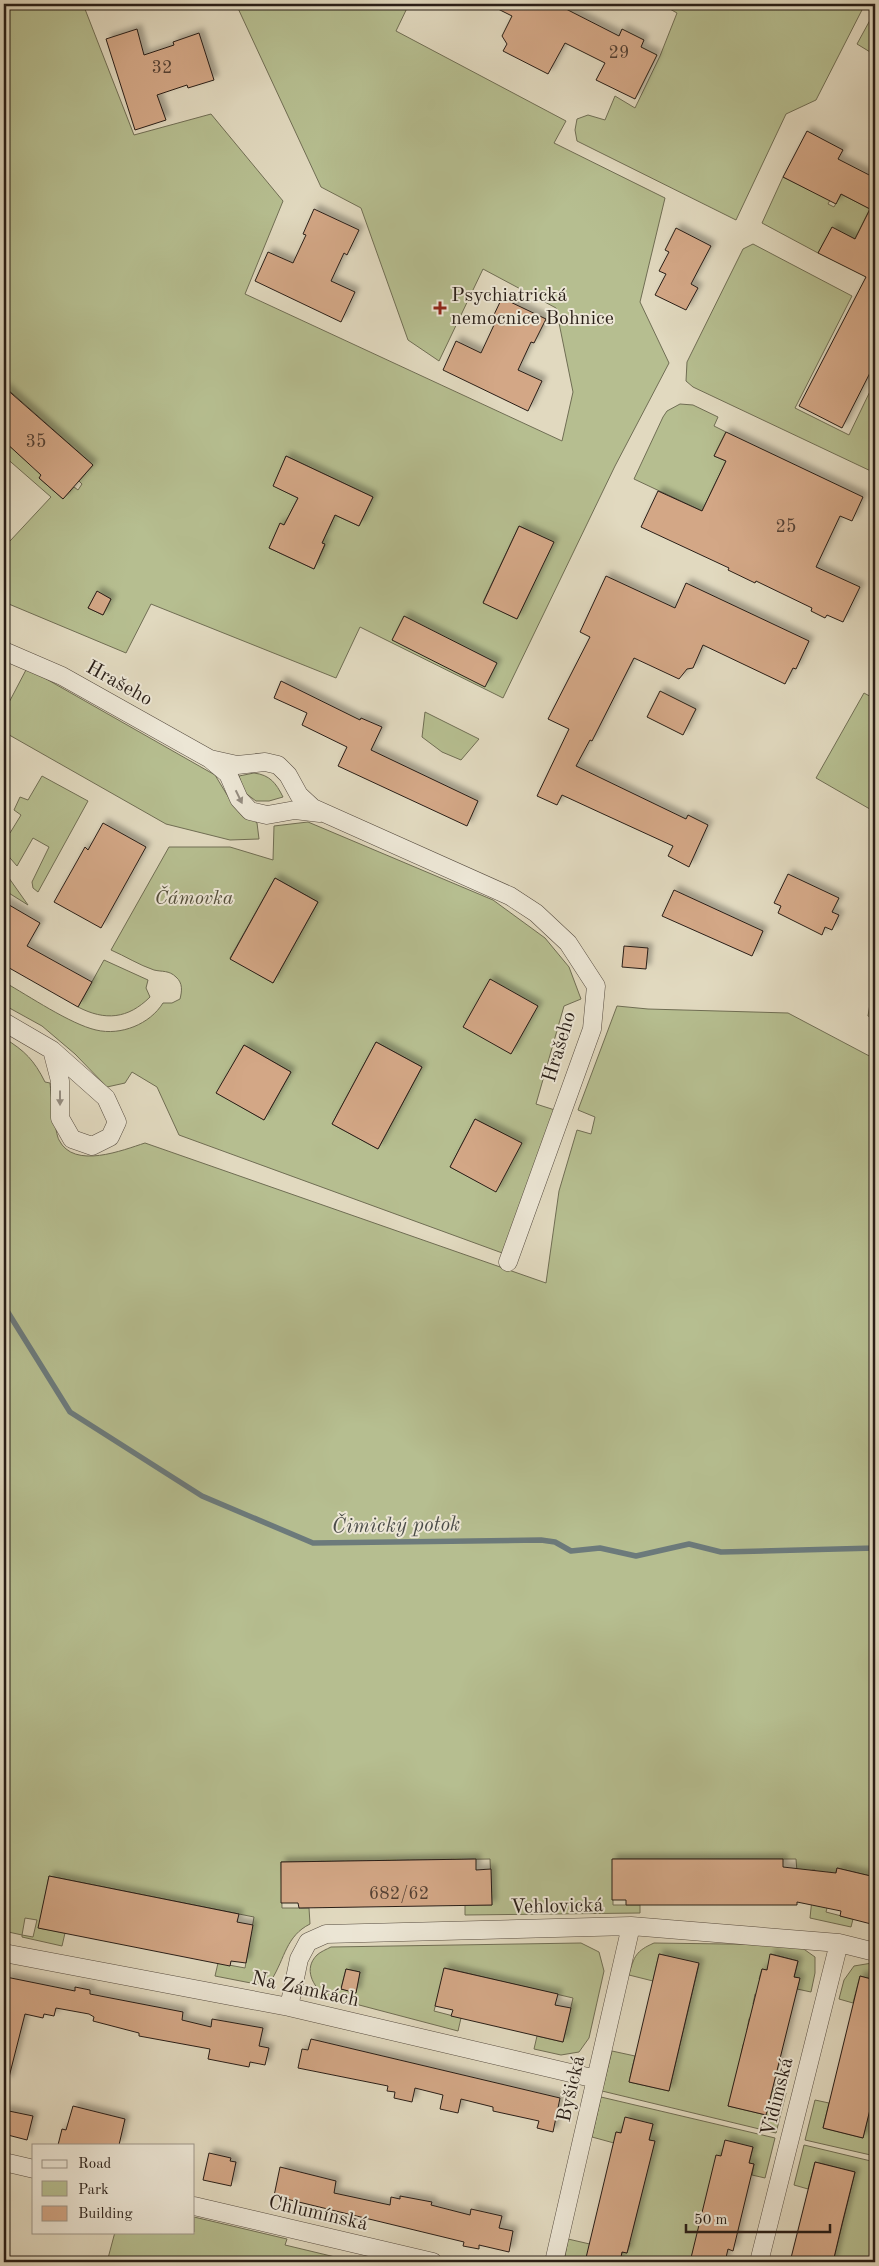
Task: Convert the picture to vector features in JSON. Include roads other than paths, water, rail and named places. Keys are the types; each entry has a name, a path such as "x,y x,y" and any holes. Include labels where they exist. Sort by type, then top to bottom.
{"street":[{"name":"Hrašeho","path":"4,651 62,676 210,759 228,774 239,798 250,811 267,816 295,810 321,813"},
{"name":"Hrašeho","path":"210,759 237,765 265,762 278,765 288,775 294,788 305,802 321,813 510,896 536,913 568,943 596,986 592,1029 508,1262"},
{"path":"4,1022 52,1050 106,1098 117,1122 110,1138 92,1146 72,1139 60,1118 60,1081 52,1050"},
{"name":"Vehlovická","path":"289,2007 299,1959 308,1942 326,1934 631,1926 839,1943 875,1952"},
{"name":"Byšická","path":"554,2262 631,1926"},
{"name":"Vidimská","path":"759,2262 839,1943"},
{"name":"Na Zámkách","path":"4,1953 289,2007 596,2079"},
{"path":"4,2162 32,2169"},
{"name":"Chlumínská","path":"195,2206 425,2261"}],"waterway":[{"name":"Čimický potok","path":"4,1306 70,1412 202,1496 313,1543 541,1540 555,1542 571,1551 600,1548 636,1556 689,1544 721,1552 875,1548"}],"place":[{"name":"Psychiatrická nemocnice Bohnice","path":"440,308"}],"park label":[{"name":"Čámovka","path":"194,899"}]}
